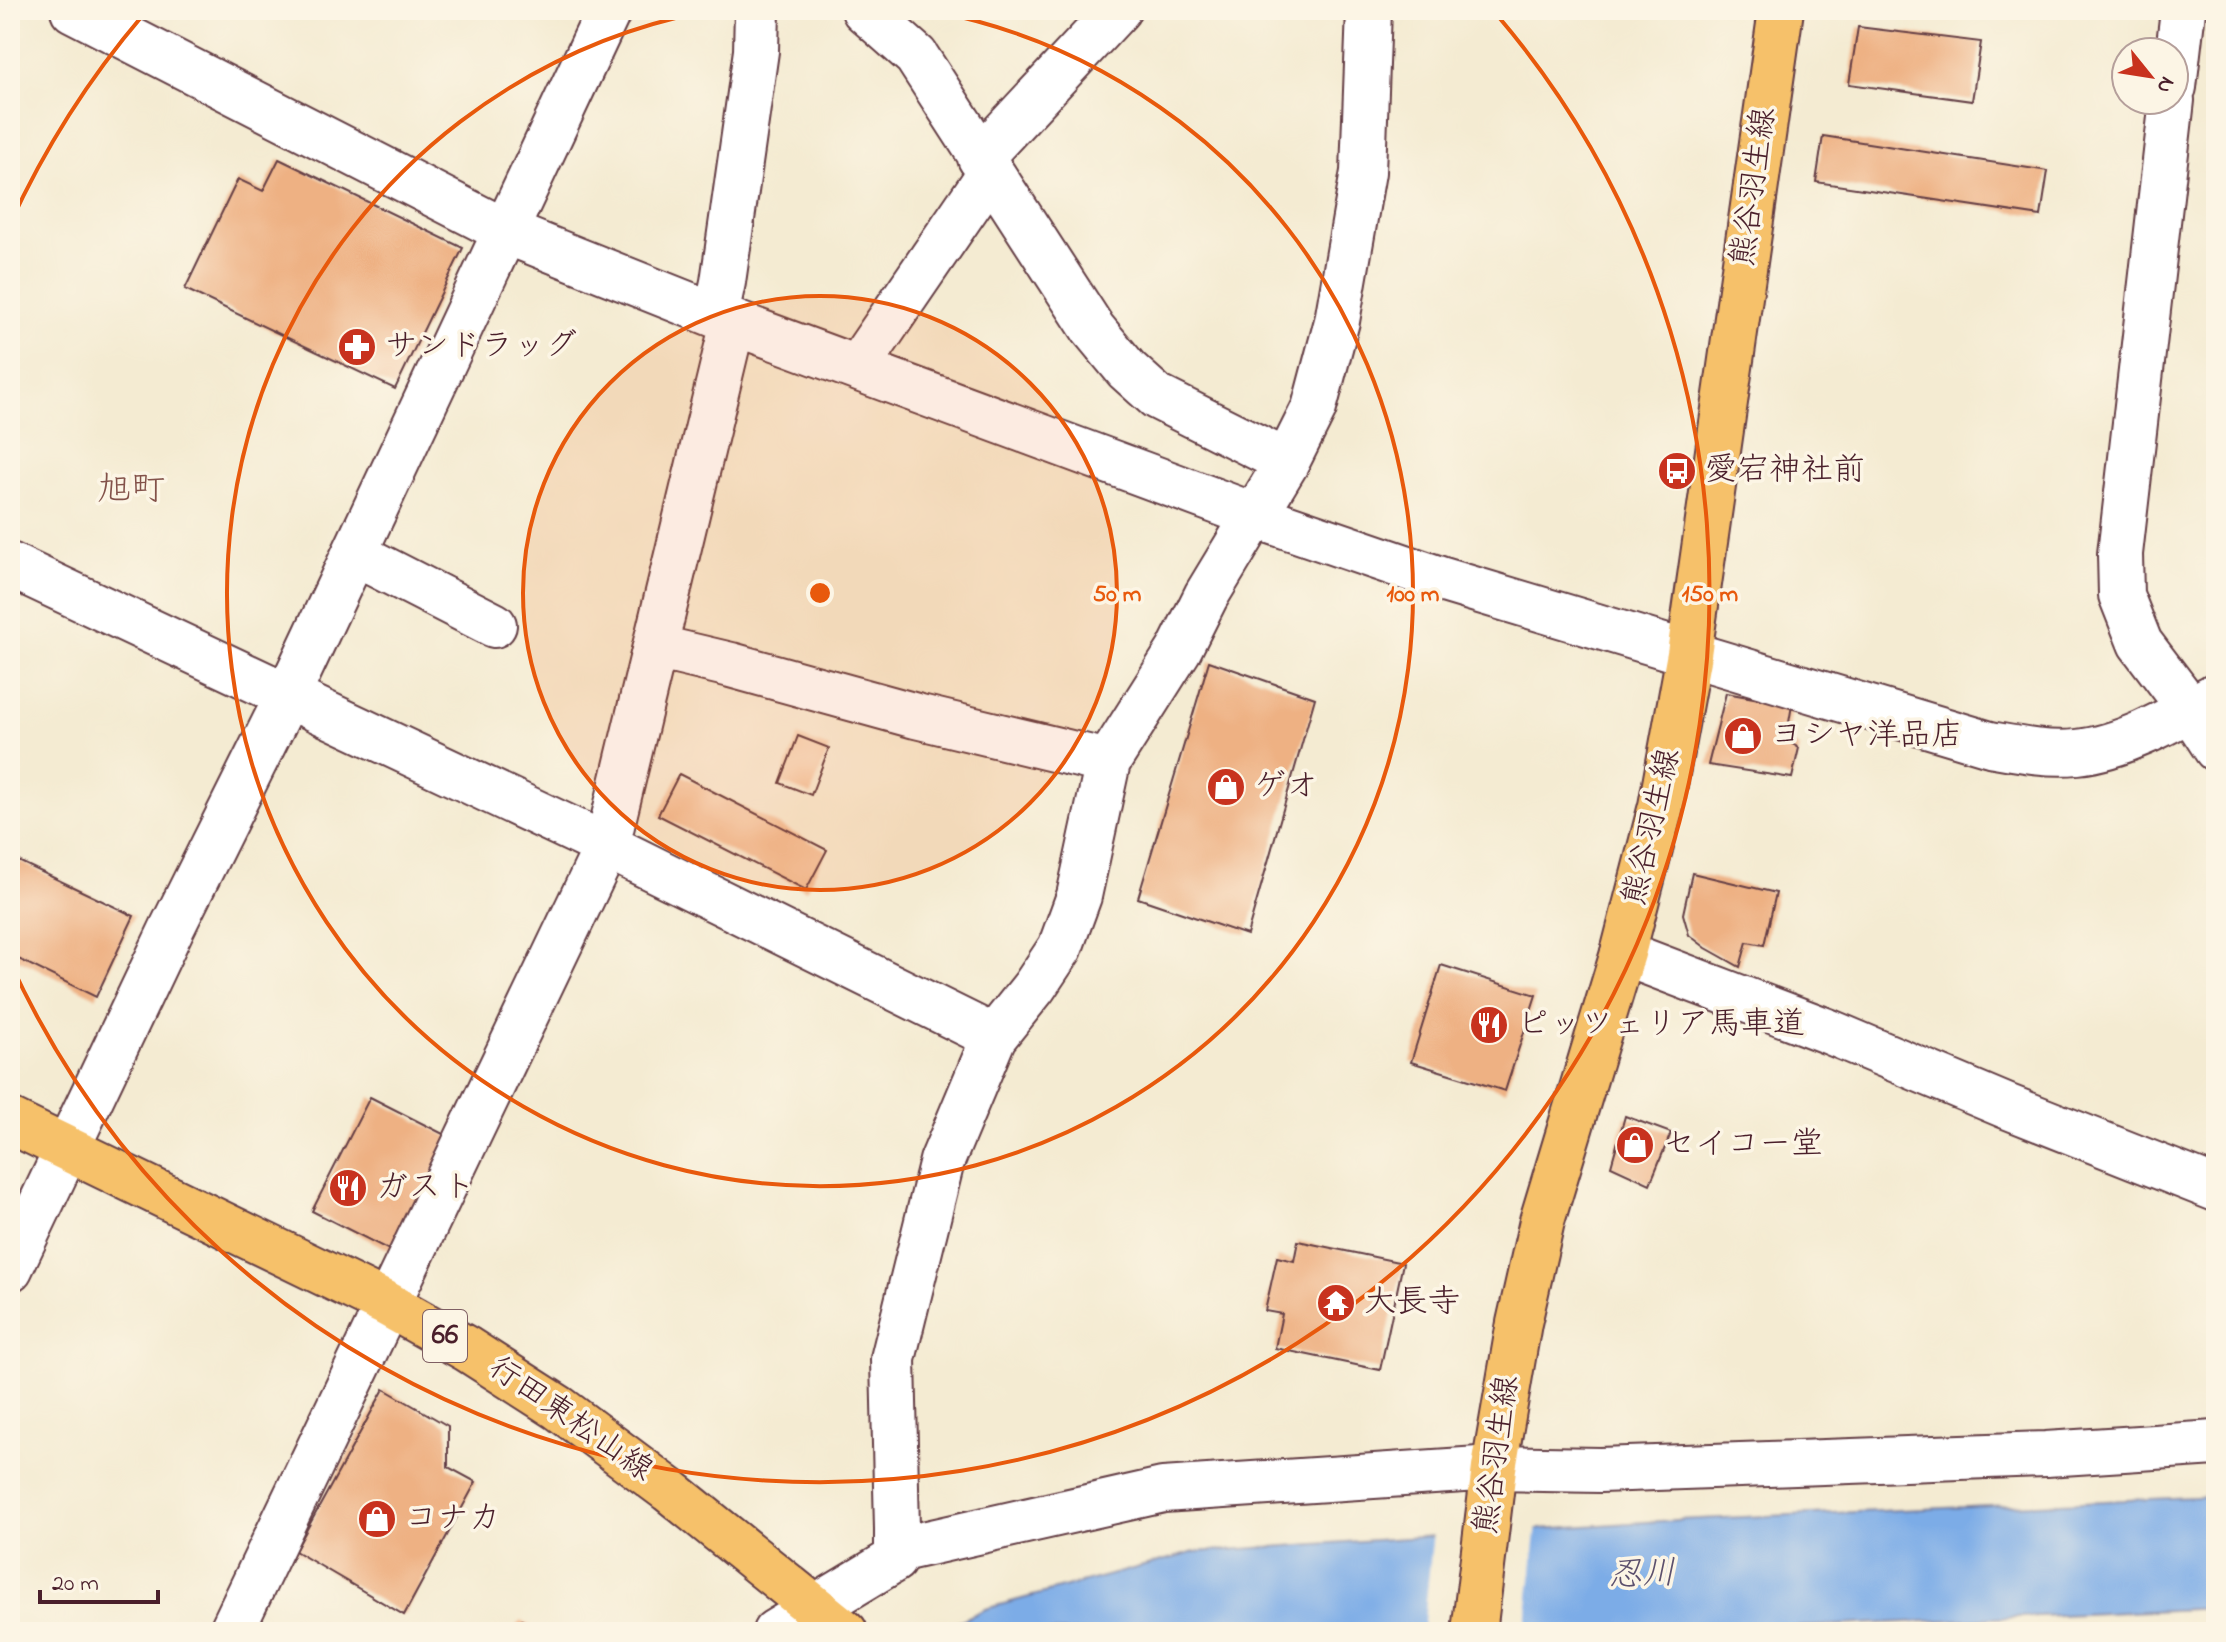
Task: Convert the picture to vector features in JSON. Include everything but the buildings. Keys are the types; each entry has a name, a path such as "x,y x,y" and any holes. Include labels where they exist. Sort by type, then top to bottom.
{"main road":[{"name":"熊谷羽生線","path":"1474,1632 1493,1477 1519,1323 1542,1221 1623,953 1661,806 1689,654 1781,10"},
{"name":"行田東松山線","path":"10,1121 387,1304 467,1349 559,1408 669,1490 832,1621"}],"street":[{"path":"73,10 507,232 726,319 1256,516 1440,579 1990,744 2033,752 2078,752 2123,741 2203,702"},
{"path":"10,1269 172,928 288,695 609,10"},
{"path":"231,1632 607,846 655,647 726,319 723,282 756,51 757,10"},
{"path":"864,10 916,56 1093,329 1141,384 1177,408 1287,462"},
{"path":"858,366 985,166 1118,10"},
{"path":"775,1632 832,1621 894,1560 897,1550 893,1359 942,1161 994,1037 1060,948 1079,896 1108,762 1179,650 1206,596 1287,462 1314,408 1337,321 1363,172 1369,10"},
{"path":"2180,36 2183,10"},
{"path":"2170,116 2120,554 2121,595 2140,643 2203,702 2216,749"},
{"path":"355,554 494,625"},
{"path":"10,565 607,846 994,1037"},
{"path":"655,647 916,716 1108,762"},
{"path":"1623,953 1830,1032 2020,1112 2216,1189"},
{"path":"897,1550 1163,1490 2046,1454 2216,1443"}],"water":[{"name":"忍川","path":"2216,1496 2216,1608 1681,1632 937,1632 985,1609 1195,1552 1676,1520"}],"pier":[{"path":"1537,1525 1525,1632 1423,1632 1433,1532"}],"place":[{"name":"サンドラッグ","path":"357,347"},
{"name":"愛宕神社前","path":"1677,471"},
{"name":"ヨシヤ洋品店","path":"1743,736"},
{"name":"ゲオ","path":"1226,787"},
{"name":"ピッツェリア馬車道","path":"1489,1025"},
{"name":"セイコー堂","path":"1635,1145"},
{"name":"ガスト","path":"348,1188"},
{"name":"大長寺","path":"1336,1303"},
{"name":"コナカ","path":"377,1519"}],"district":[{"name":"旭町","path":"131,491"}]}
